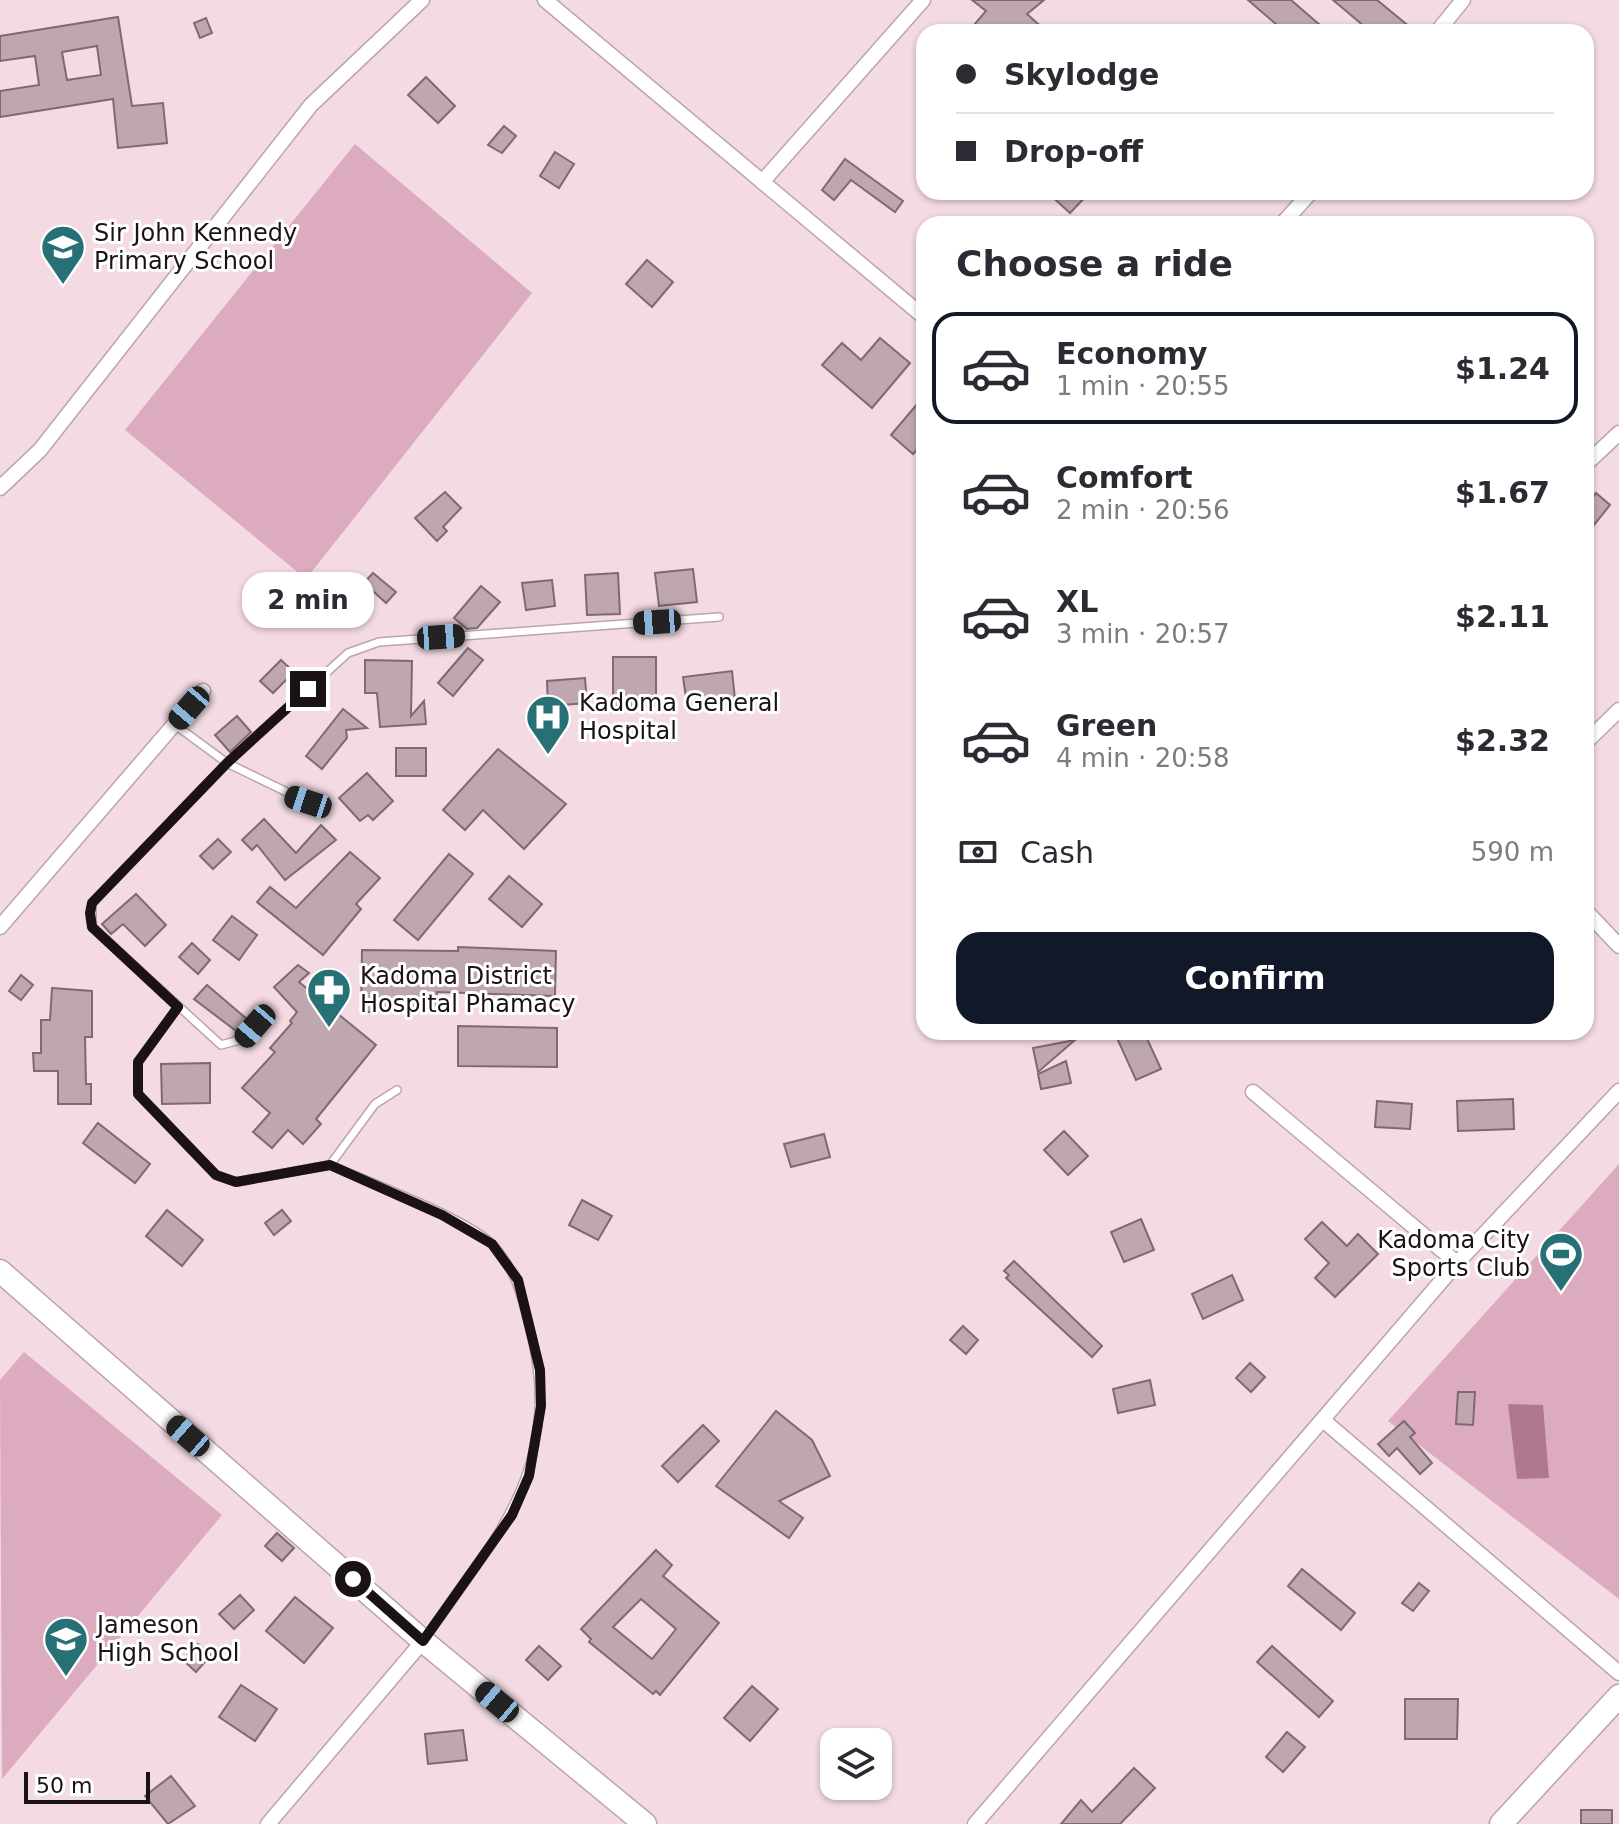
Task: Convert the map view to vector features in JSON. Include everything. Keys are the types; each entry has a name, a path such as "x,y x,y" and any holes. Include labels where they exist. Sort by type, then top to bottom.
{"main road":[{"path":"0,1271 423,1641 645,1824"},
{"path":"1501,1824 1619,1696"}],"street":[{"path":"0,488 40,450 311,105 422,0"},
{"path":"545,0 916,310"},
{"path":"762,182 923,0"},
{"path":"1444,24 1463,0"},
{"path":"1289,216 1304,200"},
{"path":"1594,456 1619,433"},
{"path":"0,927 203,691"},
{"path":"1594,734 1619,710"},
{"path":"1594,919 1619,946"},
{"path":"975,1824 1457,1263 1619,1091"},
{"path":"1253,1092 1457,1263"},
{"path":"1323,1420 1619,1673"},
{"path":"268,1824 423,1641"}],"lane":[{"path":"267,1013 243,1039 221,1045 92,927 92,903 227,763 348,653 379,642 719,617"},
{"path":"174,724 227,763 324,810"},
{"path":"178,1007 138,1062 138,1094 216,1175 236,1182 330,1165 442,1215 492,1244 518,1280 540,1370 541,1406 523,1489 512,1515 423,1641"},
{"path":"330,1165 375,1104 397,1090"}],"shaded area":[{"path":"355,144 532,293 306,579 125,430"},
{"name":"Kadoma City Sports Club","path":"1619,1164 1619,1599 1388,1421"},
{"name":"Jameson High School","path":"24,1352 222,1515 2,1779 0,1380"},
{"path":"1508,1404 1543,1405 1549,1478 1517,1479"}],"building":[{"path":"972,0 1044,0 1027,14 1038,24 975,24 986,11"},
{"path":"1248,0 1291,0 1319,24 1276,24"},
{"path":"1333,0 1377,0 1406,24 1362,24"},
{"path":"118,17 132,106 163,103 167,143 118,148 113,99 0,117 0,91 39,85 35,56 0,61 0,36","holes":["97,46 101,75 67,80 62,52"]},
{"path":"206,18 212,33 200,38 194,23"},
{"path":"426,77 455,106 438,123 408,95"},
{"path":"504,126 516,136 502,153 488,145"},
{"path":"555,152 574,164 559,188 540,176"},
{"path":"845,159 903,201 895,212 851,180 834,200 822,190"},
{"path":"1056,200 1082,200 1070,213"},
{"path":"647,260 673,282 652,307 626,284"},
{"path":"880,338 910,363 872,408 822,365 842,343 861,360"},
{"path":"916,405 916,451 913,454 891,435"},
{"path":"445,492 461,508 443,527 447,531 437,541 415,518"},
{"path":"1596,493 1610,505 1594,525"},
{"path":"693,569 697,602 659,606 655,573"},
{"path":"373,573 396,592 386,603 364,583"},
{"path":"618,573 620,614 587,615 585,575"},
{"path":"552,580 555,606 526,610 522,583"},
{"path":"481,586 500,602 477,628 467,629 454,618"},
{"path":"468,648 483,660 453,696 438,683"},
{"path":"613,657 656,657 656,706 613,706"},
{"path":"281,660 294,672 273,693 260,681"},
{"path":"365,660 412,661 411,716 424,701 426,724 380,727 377,693 365,693"},
{"path":"732,671 735,699 687,705 683,677"},
{"path":"585,678 587,703 548,706 547,681"},
{"path":"343,709 367,728 346,730 347,738 322,769 306,756"},
{"path":"237,716 251,732 230,752 215,735"},
{"path":"396,748 426,748 426,776 396,776"},
{"path":"498,749 566,804 524,849 483,810 465,830 443,810"},
{"path":"367,773 393,801 373,820 368,815 360,821 339,798"},
{"path":"264,819 296,853 321,825 336,840 285,880 257,845 252,850 242,840"},
{"path":"218,839 231,852 213,869 200,856"},
{"path":"350,852 380,878 356,904 361,909 323,955 257,902 270,887 296,908"},
{"path":"449,854 473,874 418,940 394,920"},
{"path":"509,876 542,904 522,927 489,899"},
{"path":"136,894 166,925 145,946 123,924 111,934 102,924"},
{"path":"232,916 257,935 239,960 213,940"},
{"path":"192,943 210,960 198,974 179,957"},
{"path":"458,947 556,951 555,996 437,992 436,1012 361,1012 362,950 458,951"},
{"path":"298,965 309,973 299,982 376,1045 316,1119 321,1124 303,1144 288,1130 272,1148 253,1132 270,1113 242,1088 275,1052 270,1048 292,1023 290,1021 297,1012 274,987"},
{"path":"21,975 33,985 21,1000 9,991"},
{"path":"207,985 248,1020 236,1031 194,999"},
{"path":"52,988 92,991 92,1037 85,1037 86,1084 91,1084 91,1104 58,1104 58,1071 34,1071 33,1053 41,1053 41,1020 50,1020"},
{"path":"458,1026 557,1028 557,1067 458,1066"},
{"path":"1075,1040 1038,1072 1033,1048"},
{"path":"1118,1040 1148,1040 1161,1069 1136,1080"},
{"path":"1066,1061 1071,1083 1041,1089 1038,1074"},
{"path":"210,1063 210,1103 162,1104 161,1064"},
{"path":"1513,1099 1514,1129 1458,1131 1457,1101"},
{"path":"1377,1101 1412,1104 1410,1129 1375,1127"},
{"path":"98,1123 150,1164 135,1183 83,1143"},
{"path":"1064,1131 1088,1156 1068,1175 1044,1150"},
{"path":"824,1134 830,1157 791,1167 784,1144"},
{"path":"582,1200 612,1216 598,1240 569,1225"},
{"path":"167,1210 203,1240 182,1266 146,1236"},
{"path":"282,1210 291,1221 274,1235 265,1223"},
{"path":"1141,1219 1154,1250 1124,1262 1111,1232"},
{"path":"1322,1222 1347,1246 1358,1234 1378,1254 1335,1297 1315,1278 1329,1263 1305,1239"},
{"path":"1014,1261 1102,1346 1092,1357 1006,1278 1009,1275 1004,1271"},
{"path":"1232,1275 1243,1300 1203,1319 1192,1294"},
{"path":"963,1326 978,1340 966,1354 950,1340"},
{"path":"1250,1363 1265,1377 1251,1392 1236,1378"},
{"path":"1150,1380 1155,1405 1118,1413 1113,1389"},
{"path":"1458,1392 1475,1392 1473,1425 1456,1424"},
{"path":"776,1411 812,1440 830,1476 779,1501 803,1518 789,1538 716,1486"},
{"path":"1404,1421 1415,1433 1410,1437 1432,1463 1420,1474 1397,1448 1389,1456 1378,1444"},
{"path":"703,1425 719,1441 678,1482 662,1466"},
{"path":"277,1533 294,1548 282,1561 265,1546"},
{"path":"656,1550 672,1565 663,1576 719,1623 660,1695 656,1691 653,1694 589,1642 591,1639 581,1629","holes":["641,1599 676,1629 652,1659 613,1627"]},
{"path":"1302,1569 1355,1613 1341,1630 1288,1586"},
{"path":"1419,1583 1429,1591 1413,1611 1402,1603"},
{"path":"240,1595 254,1610 234,1629 219,1614"},
{"path":"295,1597 333,1628 304,1663 266,1631"},
{"path":"198,1644 211,1655 196,1672 183,1660"},
{"path":"539,1646 561,1666 548,1680 526,1660"},
{"path":"1272,1646 1333,1701 1319,1717 1257,1662"},
{"path":"241,1685 277,1709 255,1741 219,1717"},
{"path":"752,1686 778,1709 750,1741 724,1718"},
{"path":"1405,1699 1458,1699 1457,1739 1405,1739"},
{"path":"463,1730 467,1760 428,1764 425,1734"},
{"path":"1287,1732 1305,1747 1283,1772 1266,1757"},
{"path":"1134,1768 1155,1788 1120,1824 1061,1824 1081,1800 1092,1812"},
{"path":"171,1776 195,1806 168,1824 145,1796"},
{"path":"1581,1810 1612,1810 1612,1824 1581,1824"}],"place":[{"name":"Sir John Kennedy Primary School","path":"63,286"},
{"name":"Kadoma General Hospital","path":"548,756"},
{"name":"Kadoma District Hospital Phamacy","path":"329,1029"},
{"name":"Kadoma City Sports Club","path":"1561,1293"},
{"name":"Jameson High School","path":"66,1678"}],"route":[{"path":"308,689 227,763 92,903 90,913 92,927 178,1007 138,1062 138,1094 216,1175 236,1182 330,1165 442,1215 492,1244 518,1280 540,1370 541,1406 529,1476 512,1515 423,1641 353,1579"}]}
